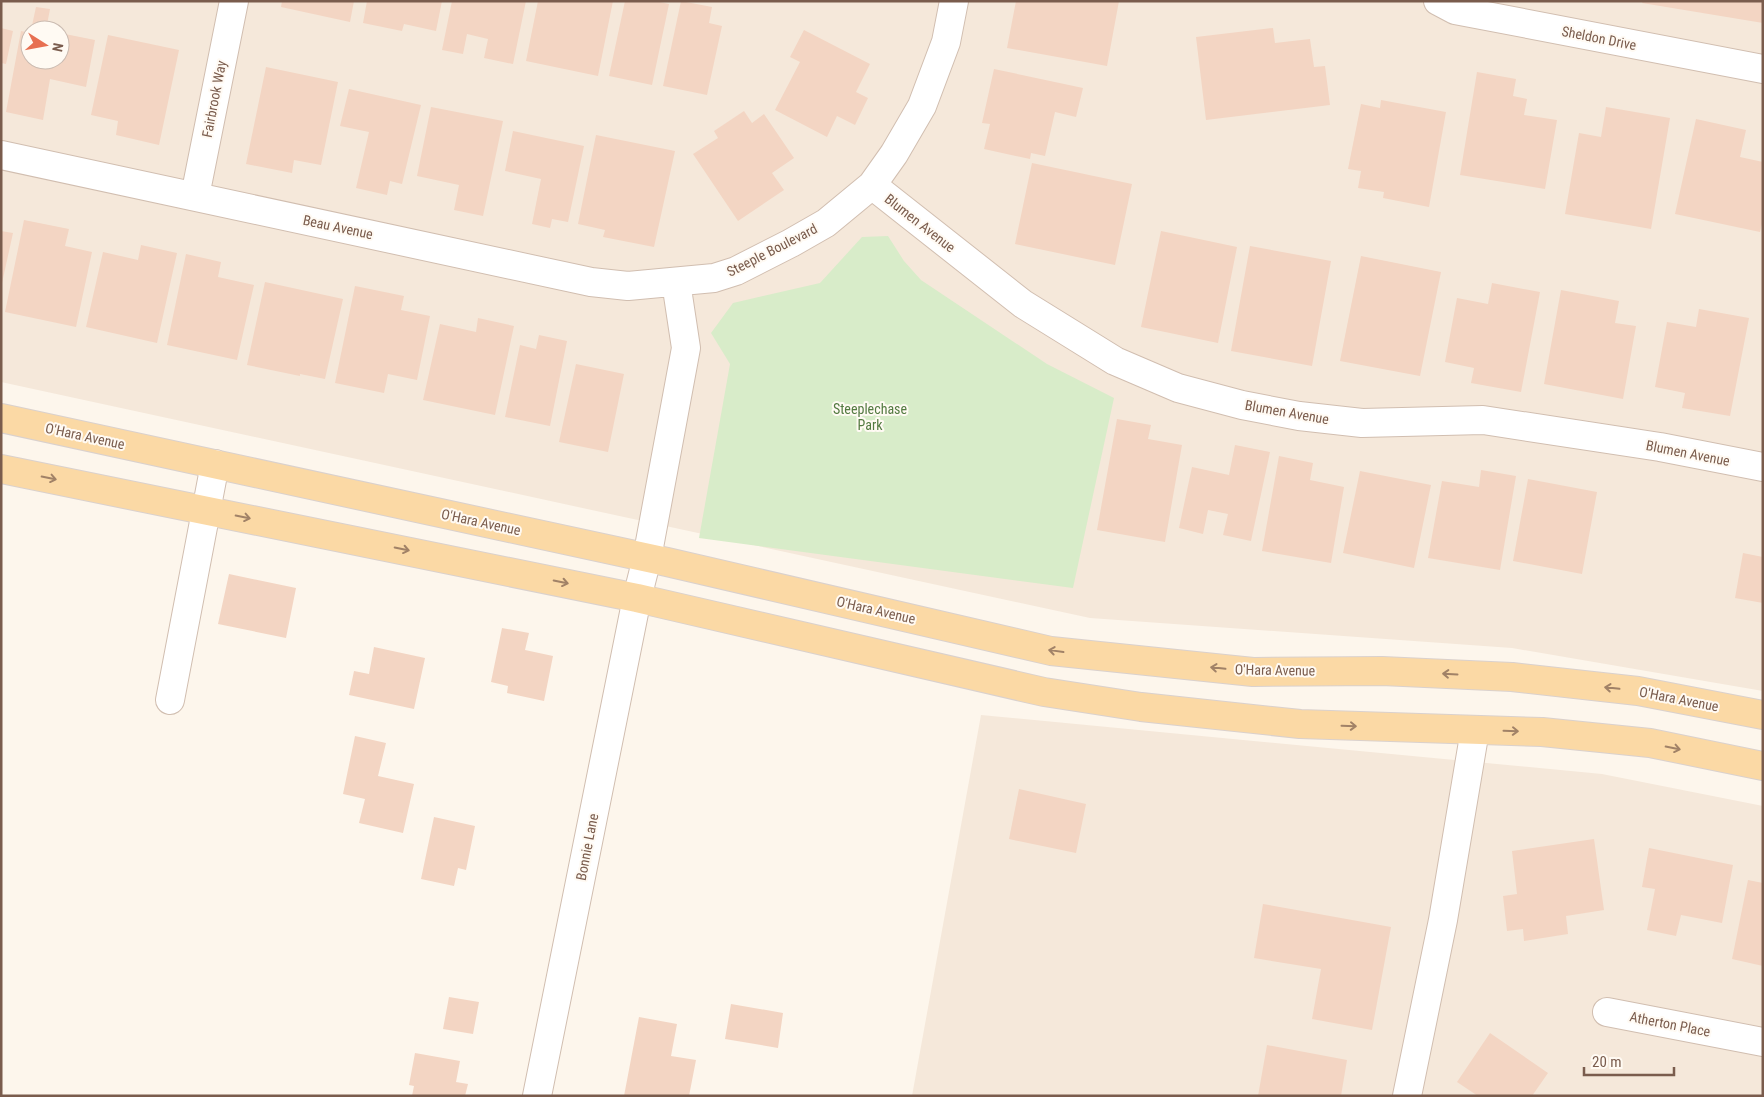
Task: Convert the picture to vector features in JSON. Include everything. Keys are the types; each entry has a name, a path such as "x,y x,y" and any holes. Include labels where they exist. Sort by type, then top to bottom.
{"main road":[{"name":"O'Hara Avenue","path":"1,418 647,558 1051,651 1253,672 1382,671 1512,677 1638,690 1763,715"},
{"path":"1,469 637,598 1044,692 1141,707 1300,724 1542,732 1650,743 1763,766"}],"street":[{"name":"Fairbrook Way","path":"195,196 234,1"},
{"name":"Steeple Boulevard","path":"676,282 714,278 736,270 826,223 872,185 894,154 922,106 946,42 954,1"},
{"name":"Sheldon Drive","path":"1438,1 1455,10 1763,69"},
{"name":"Beau Avenue","path":"1,156 591,282 628,286 676,282"},
{"name":"Blumen Avenue","path":"872,185 1023,304 1115,361 1178,388 1242,405 1299,416 1362,423 1484,420 1660,447 1763,467"},
{"path":"647,558 686,348 676,282"},
{"path":"170,700 215,464"},
{"name":"Bonnie Lane","path":"537,1096 637,598 647,558"},
{"path":"1407,1096 1443,920 1475,730"},
{"name":"Atherton Place","path":"1607,1012 1763,1042"}],"shaded area":[{"path":"1,1 1763,1 1763,691 1512,648 1090,618 1,382"},
{"path":"981,715 1602,774 1763,806 1763,1096 912,1096"}],"green space":[{"name":"Steeplechase Park","path":"888,236 904,261 921,280 1047,364 1114,398 1073,588 699,538 730,364 711,333 733,303 820,283 862,237"}],"building":[{"path":"282,1 354,1 350,22 281,7"},
{"path":"367,1 442,1 436,31 404,24 402,31 363,23"},
{"path":"452,1 526,1 513,64 484,58 488,39 467,34 463,54 442,50"},
{"path":"538,1 613,1 598,76 526,61"},
{"path":"625,1 655,1 669,4 652,85 609,76"},
{"path":"681,1 712,7 709,23 722,26 707,95 663,86"},
{"path":"1016,1 1119,1 1107,66 1007,48"},
{"path":"1643,1 1763,1 1763,23 1642,3"},
{"path":"36,7 50,9 48,20 33,20"},
{"path":"1,28 13,31 6,64 1,63"},
{"path":"1273,28 1275,43 1310,39 1314,67 1325,66 1330,105 1206,120 1196,37"},
{"path":"804,30 870,64 856,92 868,98 855,125 837,116 827,137 775,110 800,62 790,57"},
{"path":"70,35 95,40 86,87 50,79 43,120 6,112 20,36 20,70 70,70"},
{"path":"108,35 179,50 159,145 116,135 118,121 91,115"},
{"path":"266,67 338,82 321,165 294,160 292,173 246,164"},
{"path":"994,69 1083,88 1076,117 1055,112 1045,156 1031,153 1030,159 984,149 990,124 982,123"},
{"path":"1477,72 1516,79 1513,96 1527,99 1524,115 1557,120 1545,189 1460,175"},
{"path":"349,89 421,105 402,184 390,181 387,195 356,188 369,132 340,126"},
{"path":"1381,100 1446,112 1429,207 1383,198 1384,192 1358,188 1361,171 1348,169 1361,104 1380,108"},
{"path":"431,107 503,121 483,216 454,210 459,185 417,176"},
{"path":"1606,107 1670,118 1651,229 1565,214 1579,133 1601,137"},
{"path":"744,111 752,123 764,114 794,158 772,173 784,190 738,221 693,154 718,138 714,131"},
{"path":"1696,119 1746,130 1740,157 1763,162 1763,220 1760,232 1675,214"},
{"path":"513,131 584,146 568,222 552,219 550,228 532,224 541,179 505,171"},
{"path":"596,135 675,151 654,247 603,237 605,230 578,224"},
{"path":"1032,163 1132,184 1115,265 1015,244"},
{"path":"24,220 69,229 65,246 92,252 76,327 5,312"},
{"path":"1,231 13,233 2,283 1,283"},
{"path":"1161,231 1237,247 1218,343 1141,327"},
{"path":"141,245 177,253 157,343 86,327 103,252 138,260"},
{"path":"1250,246 1331,261 1312,366 1231,351"},
{"path":"186,254 221,262 218,277 254,285 237,360 167,345"},
{"path":"1361,256 1441,272 1420,376 1340,361"},
{"path":"265,282 343,299 325,379 247,365"},
{"path":"1492,283 1540,292 1521,392 1471,383 1474,368 1445,362 1457,298 1488,304"},
{"path":"355,286 404,296 401,310 430,316 417,380 388,374 384,393 335,383"},
{"path":"1561,290 1619,301 1615,323 1636,326 1623,399 1544,384"},
{"path":"1699,309 1749,318 1730,416 1682,408 1685,393 1655,387 1667,322 1696,327"},
{"path":"478,318 514,326 495,415 423,400 440,324 476,332"},
{"path":"539,335 567,341 550,426 505,417 520,345 536,349"},
{"path":"576,364 624,374 608,452 559,442"},
{"path":"1117,419 1151,425 1148,439 1182,445 1165,542 1097,530"},
{"path":"1235,445 1270,452 1251,541 1223,535 1228,514 1208,510 1203,534 1179,528 1192,467 1229,475"},
{"path":"1279,456 1313,463 1310,480 1344,487 1331,563 1262,551"},
{"path":"1481,470 1516,476 1500,570 1428,558 1442,481 1479,487"},
{"path":"1360,471 1431,485 1414,568 1343,553"},
{"path":"1528,479 1597,492 1582,574 1513,561"},
{"path":"1743,553 1763,557 1763,603 1735,598"},
{"path":"229,574 296,588 286,638 218,624"},
{"path":"502,628 529,633 525,650 553,656 544,701 507,693 508,686 491,682"},
{"path":"374,647 425,658 414,709 349,695 354,671 369,674"},
{"path":"355,736 386,743 378,776 414,784 403,833 359,823 365,799 343,794"},
{"path":"1019,789 1086,804 1076,853 1009,839"},
{"path":"434,817 475,826 466,870 458,868 454,886 421,879"},
{"path":"1594,839 1604,910 1566,916 1568,934 1524,941 1523,929 1507,931 1503,896 1517,894 1512,851"},
{"path":"1649,848 1733,865 1722,923 1681,915 1676,936 1647,930 1655,889 1642,887"},
{"path":"1748,880 1763,883 1763,966 1732,959"},
{"path":"1263,904 1391,927 1372,1030 1312,1019 1321,969 1254,958"},
{"path":"449,997 479,1002 473,1034 443,1029"},
{"path":"731,1004 783,1013 778,1048 725,1039"},
{"path":"639,1017 677,1024 671,1056 696,1060 689,1096 624,1096"},
{"path":"1490,1033 1548,1073 1532,1096 1478,1096 1457,1082"},
{"path":"1267,1045 1347,1060 1341,1096 1258,1096"},
{"path":"415,1053 460,1061 456,1082 468,1084 465,1096 412,1096 414,1086 409,1085"}]}
